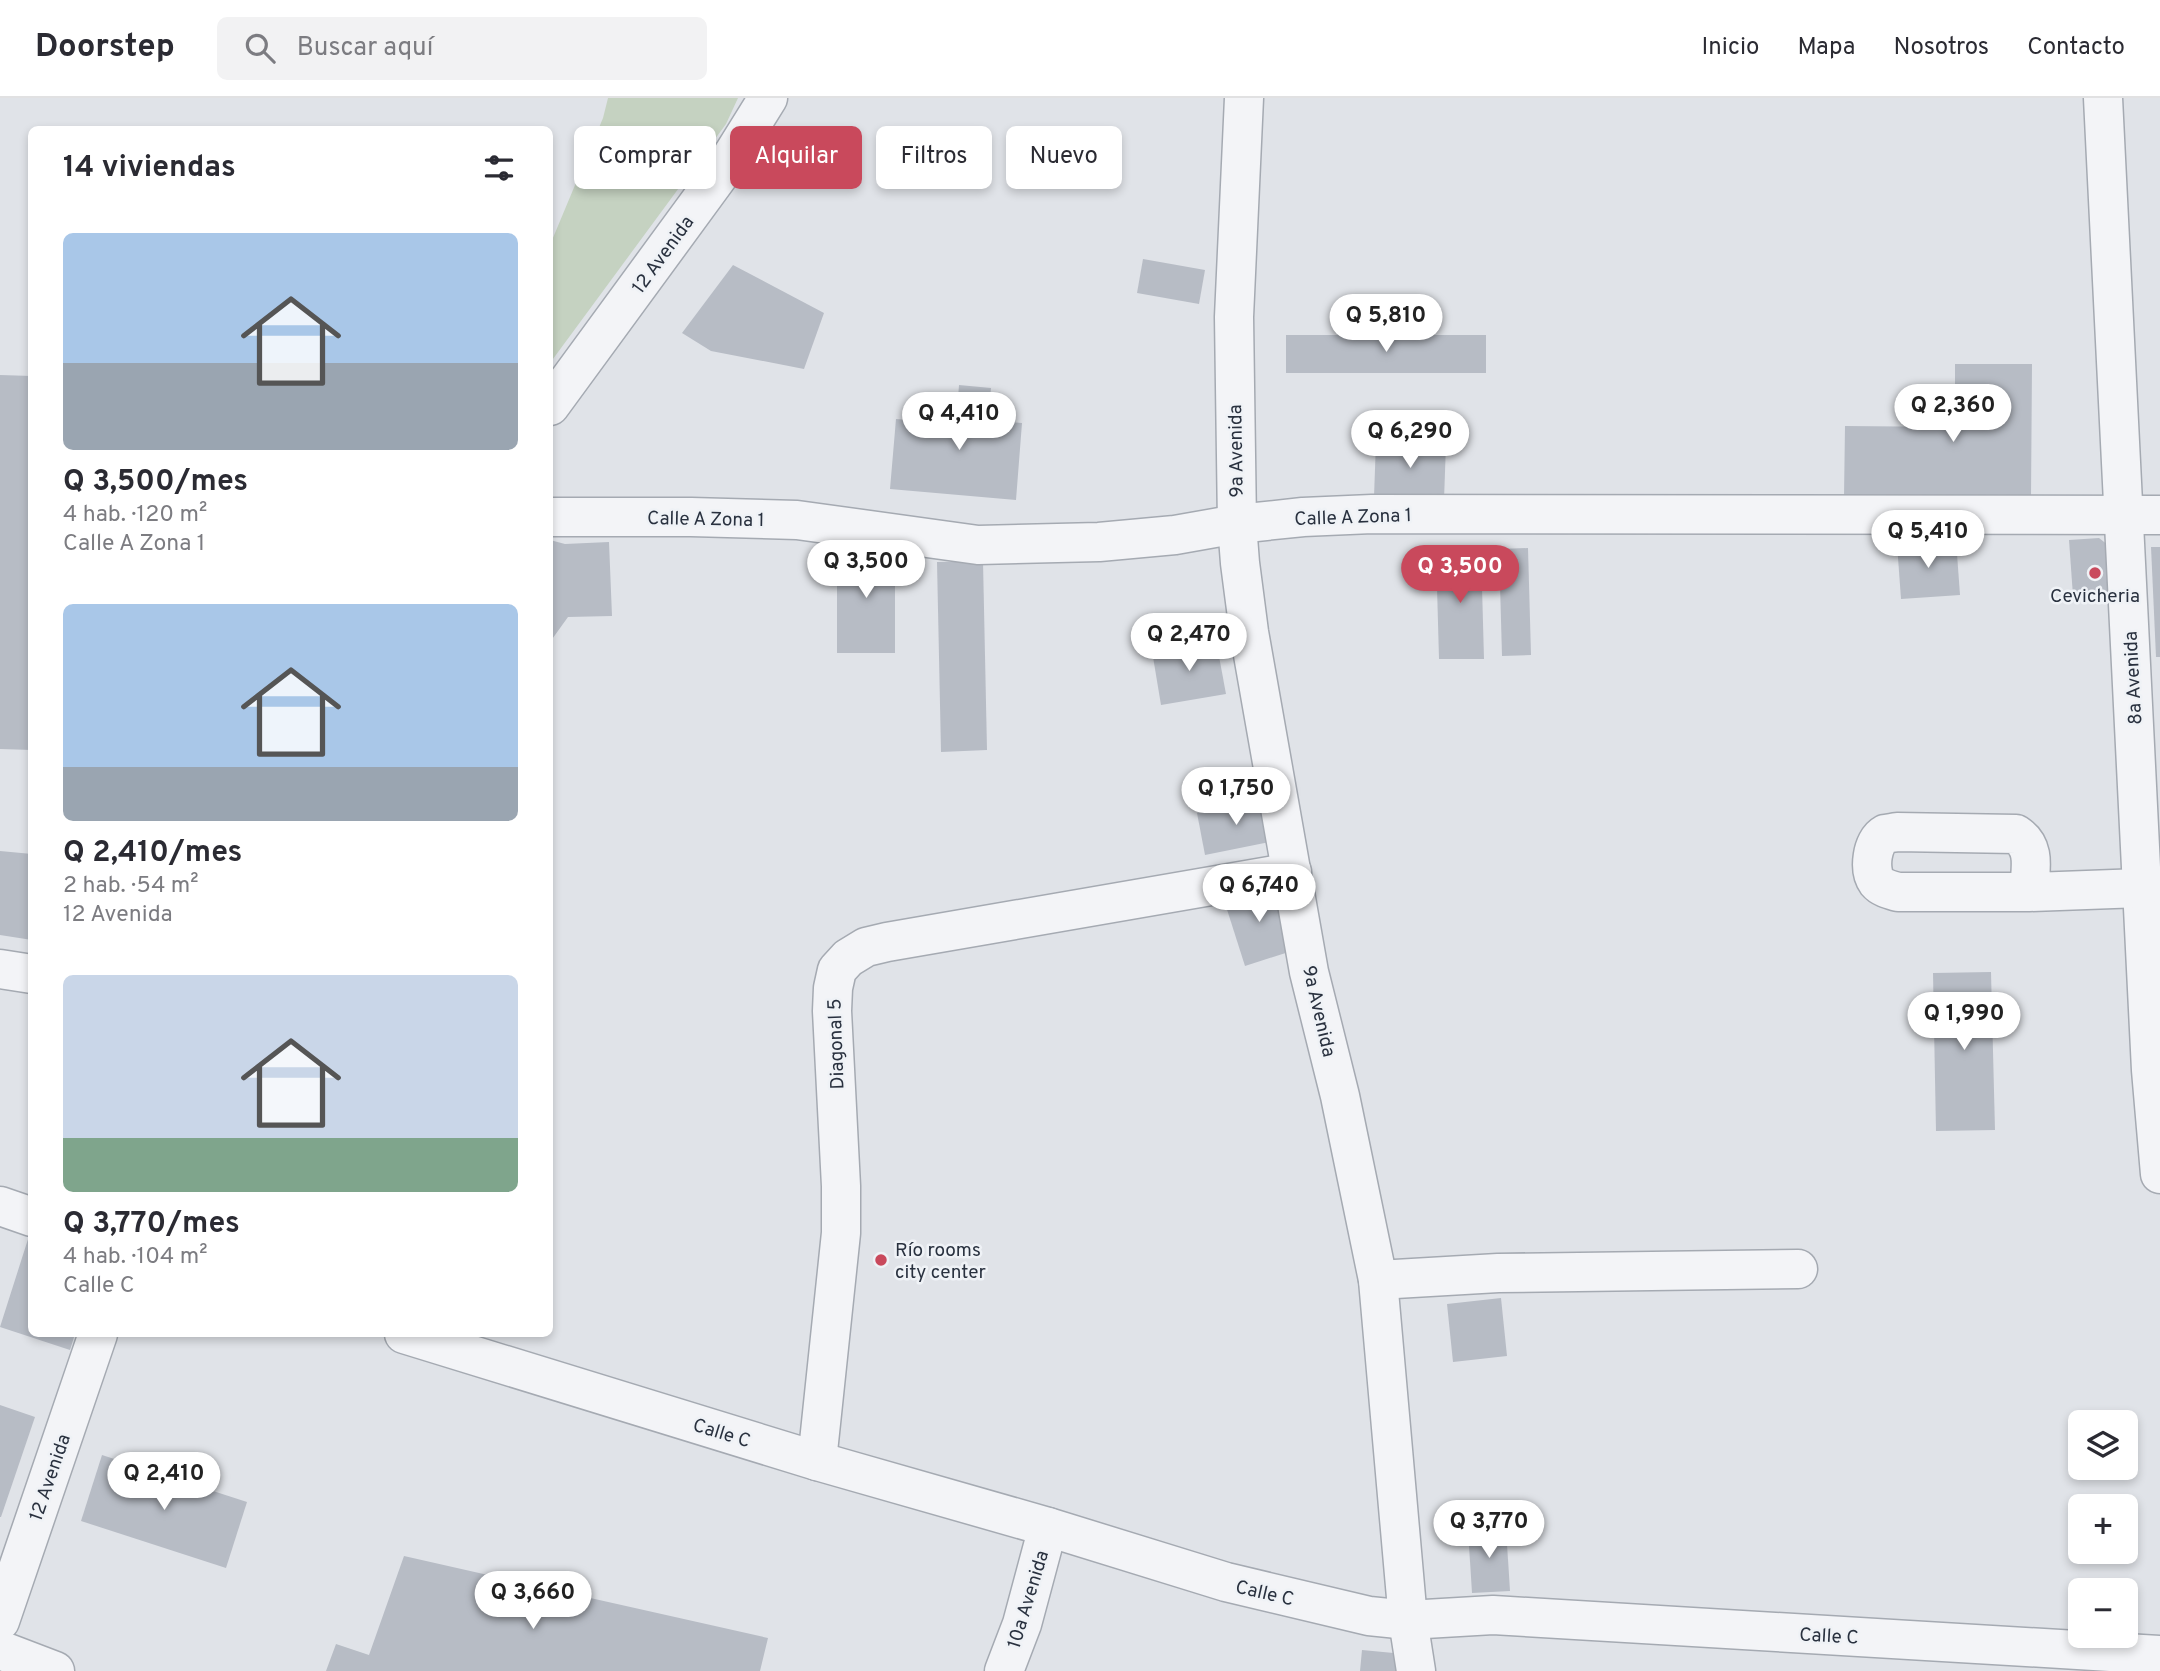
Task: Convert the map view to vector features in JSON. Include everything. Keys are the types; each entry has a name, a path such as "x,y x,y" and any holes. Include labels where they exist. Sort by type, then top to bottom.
{"street":[{"name":"12 Avenida","path":"553,402 725,167 768,98"},
{"name":"9a Avenida","path":"1244,98 1234,317 1240,563 1249,632 1309,972 1340,1096 1378,1280 1408,1620 1416,1671"},
{"name":"8a Avenida","path":"2103,98 2142,515 2141,888 2154,1031 2160,1174"},
{"name":"Calle A Zona 1","path":"553,517 797,520 978,545 1099,542 1175,535 1237,524 1303,517 1372,514 2142,515"},
{"name":"Diagonal 5","path":"817,1461 841,1233 832,1011 837,970 848,958 866,947 887,942 1292,872"},
{"path":"2029,892 2141,888"},
{"path":"0,968 28,973"},
{"path":"0,1206 28,1215"},
{"path":"1378,1280 1498,1273 1798,1269"},
{"name":"12 Avenida","path":"0,1621 97,1337"},
{"name":"Calle C","path":"414,1337 817,1461 1048,1527 1226,1582 1369,1616 1408,1620 1493,1615 2160,1655"},
{"name":"10a Avenida","path":"1004,1671 1022,1624 1048,1527"},
{"path":"0,1650 55,1671"}],"green space":[{"path":"608,98 738,98 726,124 716,138 716,126 600,126"},
{"path":"574,187 678,189 553,359 553,238"}],"building":[{"path":"1143,259 1205,270 1199,304 1137,293"},
{"path":"733,265 824,313 804,369 711,351 682,333"},
{"path":"1286,335 1486,335 1486,373 1286,373"},
{"path":"1955,364 2032,364 2031,497 1844,497 1845,426 1955,427"},
{"path":"0,375 28,376 28,750 0,749"},
{"path":"959,385 991,388 988,420 1022,423 1016,500 890,489 896,419 956,424"},
{"path":"1376,441 1446,444 1444,500 1374,497"},
{"name":"Cevicheria","path":"2099,538 2118,553 2121,593 2073,596 2069,540"},
{"path":"1956,540 1960,595 1901,599 1897,544"},
{"path":"553,541 565,544 609,542 612,616 568,617 553,638"},
{"path":"837,546 895,546 895,653 837,653"},
{"path":"2151,547 2160,547 2160,657 2156,657"},
{"path":"1528,548 1531,655 1502,656 1499,549"},
{"path":"1481,550 1484,659 1439,659 1436,551"},
{"path":"983,561 987,750 941,752 937,562"},
{"path":"1216,640 1226,694 1161,705 1152,651"},
{"path":"1266,799 1274,841 1205,855 1197,813"},
{"path":"0,851 28,854 28,939 0,935"},
{"path":"1272,881 1295,950 1245,966 1223,897"},
{"path":"1991,972 1995,1130 1936,1131 1933,973"},
{"path":"28,1239 28,1336 0,1327"},
{"path":"1501,1298 1507,1356 1453,1362 1447,1304"},
{"path":"30,1337 74,1337 70,1350"},
{"path":"0,1405 35,1417 1,1517 0,1517"},
{"path":"102,1455 247,1502 226,1568 81,1521"},
{"path":"1506,1528 1510,1591 1472,1593 1468,1530"},
{"path":"404,1556 768,1638 760,1671 326,1671 336,1644 369,1655"},
{"path":"1362,1650 1404,1654 1402,1671 1360,1671"}],"place":[{"name":"Cevicheria","path":"2095,573"},
{"name":"Río rooms city center","path":"881,1260"}]}
